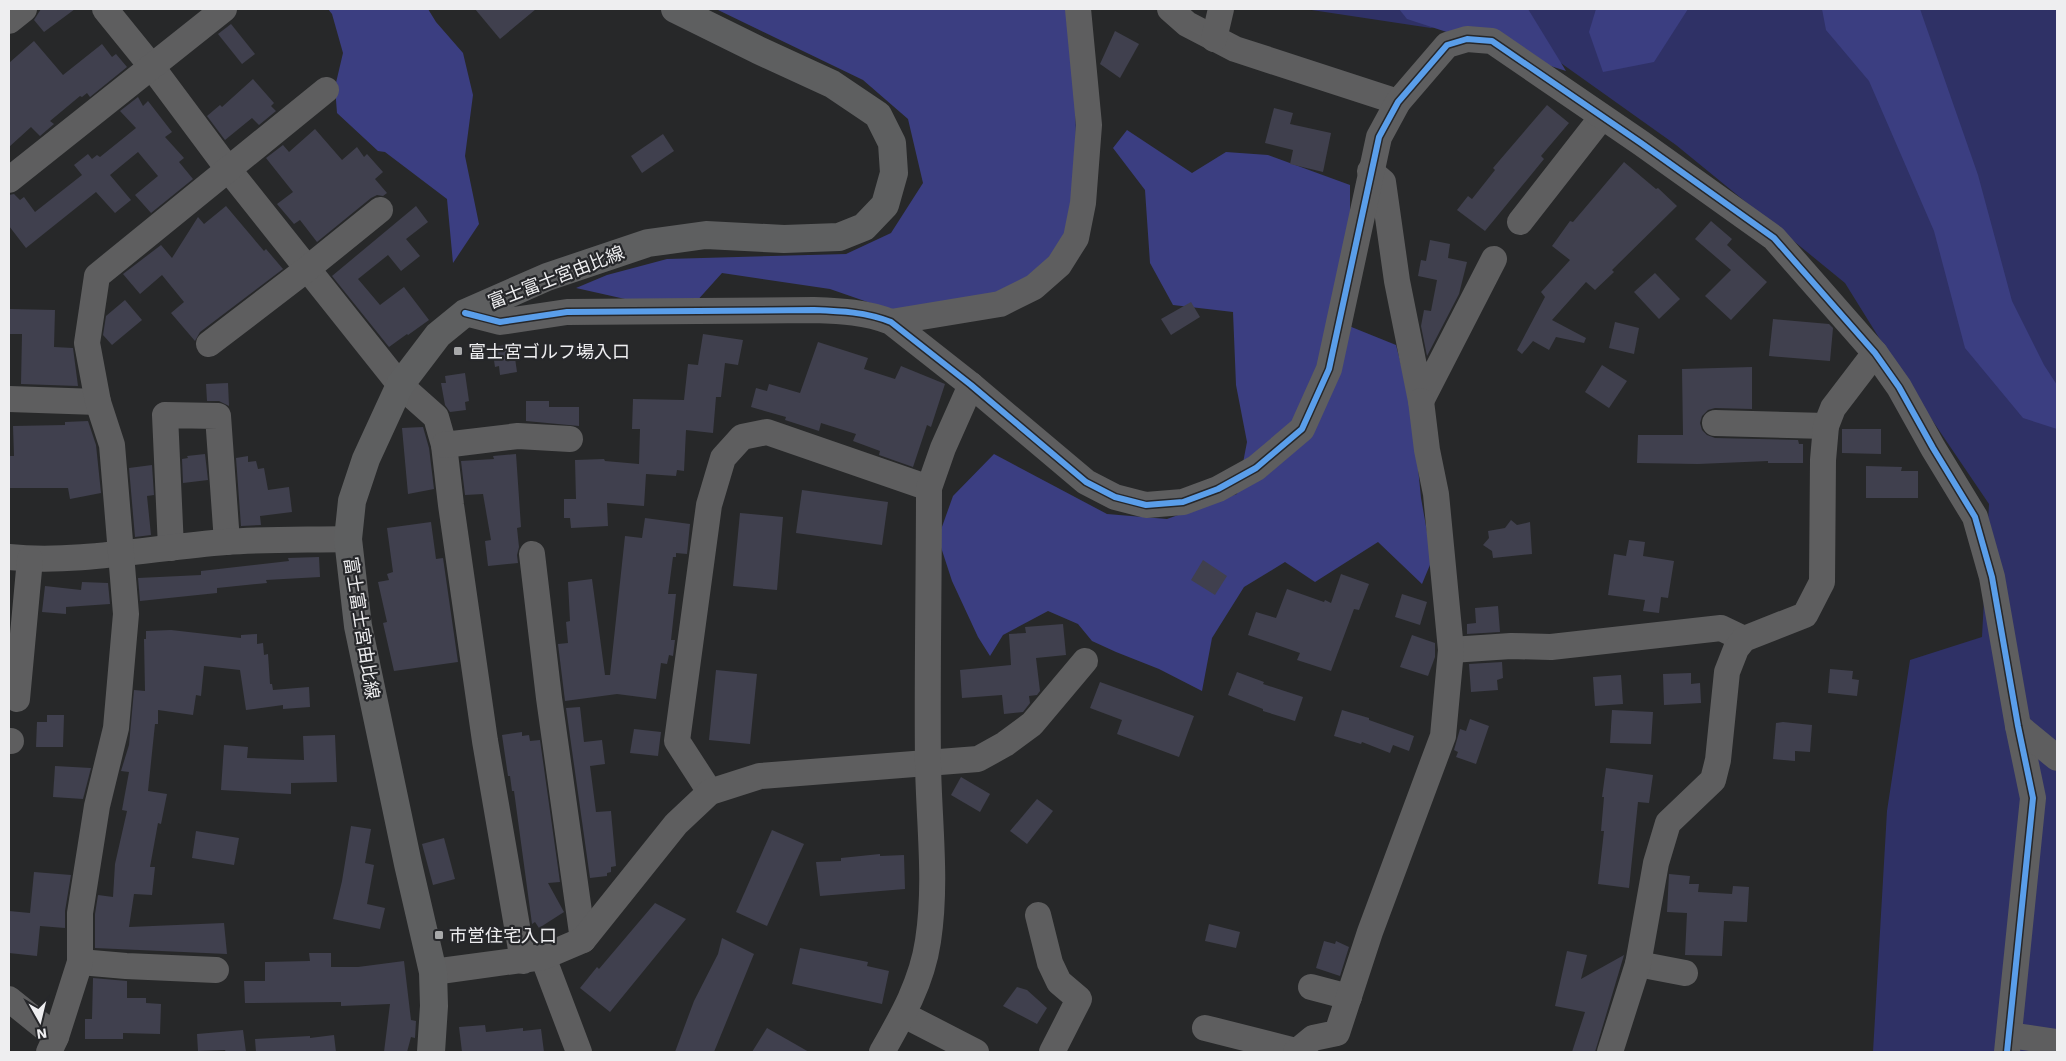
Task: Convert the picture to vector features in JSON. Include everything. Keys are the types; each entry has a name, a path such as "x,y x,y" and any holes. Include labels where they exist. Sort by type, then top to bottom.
{"main road":[{"name":"富士富士宮由比線","path":"431,1052 434,1006 433,972 358,626 348,539 352,501 363,467 400,384 438,335 465,313 547,277 648,243 706,235 784,239 839,237 864,228 885,205 894,173 892,143 878,115 832,84 676,9"}],"street":[{"path":"9,21 24,9"},
{"path":"105,9 152,67 228,170 400,384 436,417 444,445 485,741 533,959 579,1052"},
{"path":"9,180 224,9"},
{"path":"891,322 1000,304 1034,287 1059,265 1068,252 1076,238 1083,203 1089,125 1078,9"},
{"path":"1170,9 1187,24 1236,50 1398,102"},
{"path":"1214,39 1221,9"},
{"path":"465,313 500,322 567,312 814,310 854,311 877,316 891,322 971,385 1086,482 1115,497 1146,505 1183,502 1226,485 1256,468 1302,429 1328,369 1379,137 1398,102 1447,44 1467,39 1492,41 1642,143 1774,238 1875,353 1899,387 1933,448 1975,516 1992,577 2018,726 2033,798 2008,1044 2057,1042"},
{"path":"9,999 52,1045 80,962 80,913 94,826 116,728 126,614 112,445 98,402 87,343 97,276 326,90"},
{"path":"1520,222 1602,117"},
{"path":"1205,1028 1296,1052 1313,1038 1337,1034 1370,932 1443,736 1451,650 1436,494 1427,450 1421,402 1397,281 1382,182 1370,171"},
{"path":"209,344 380,210"},
{"path":"1421,402 1494,259"},
{"path":"1610,1052 1638,964 1656,862 1668,823 1713,780 1718,760 1727,672 1736,649 1744,639 1805,615 1822,582 1822,460 1826,426 1833,408 1875,353"},
{"path":"882,1052 904,1015 918,980 928,942 932,890 928,764 929,488 943,448 971,385"},
{"path":"9,399 98,402"},
{"path":"171,548 165,415 218,416 227,542"},
{"path":"1715,423 1826,426"},
{"path":"710,792 677,741 709,505 723,458 742,437 767,432 929,488"},
{"path":"444,445 518,436 570,439"},
{"path":"17,700 19,558 120,554 227,542 348,539"},
{"path":"532,554 549,698 583,940"},
{"path":"1451,650 1511,646 1551,647 1721,628 1744,639"},
{"path":"433,972 533,959 583,940 676,824 710,792 760,776 978,759 1005,744 1032,724 1085,661"},
{"path":"2018,726 2057,758"},
{"path":"1038,915 1050,963 1059,982 1079,999 1052,1052"},
{"path":"80,962 216,970"},
{"path":"1638,964 1685,973"},
{"path":"1311,986 1349,996"},
{"path":"904,1015 976,1052"}],"shaded area":[{"path":"328,9 428,9 436,22 463,53 473,95 465,156 479,224 453,263 447,199 385,152 378,151 337,113 335,87 343,53 332,14"},
{"path":"716,9 1074,9 1077,211 1055,251 1019,288 905,315 830,289 722,273 695,303 634,301 576,288 607,275 667,259 846,254 891,233 923,183 908,119 863,80"},
{"path":"1305,9 2057,9 2057,1052 1873,1052 1887,811 1910,660 1982,637 1989,504 1909,386 1845,283 1676,145 1492,14 1431,28"},
{"path":"1399,9 1528,9 1566,71 1407,19"},
{"path":"1596,9 1688,9 1654,62 1603,72 1589,32"},
{"path":"1822,9 1920,9 1978,175 2012,301 2044,365 2057,385 2057,429 2023,418 1965,348 1934,231 1869,81 1826,30"},
{"path":"1127,130 1192,173 1226,152 1268,155 1350,185 1350,234 1344,324 1396,345 1412,407 1421,498 1432,560 1422,584 1378,542 1315,582 1285,562 1244,587 1212,638 1202,691 1159,669 1092,641 1078,624 1048,611 1003,635 990,656 978,637 952,581 938,538 953,496 994,454 1107,514 1167,519 1237,494 1247,442 1236,385 1233,312 1173,305 1150,263 1145,190 1113,148"}],"building":[{"path":"41,9 75,9 44,32 34,20"},
{"path":"475,9 536,9 500,39"},
{"path":"231,24 255,54 242,64 218,34"},
{"path":"1115,31 1139,44 1120,78 1100,64"},
{"path":"34,41 63,75 102,44 112,57 116,54 127,67 90,97 87,93 82,97 80,96 50,121 54,124 40,136 31,127 9,147 9,63"},
{"path":"253,79 274,103 271,106 276,111 259,125 252,118 225,140 207,116 220,105 222,107"},
{"path":"138,97 143,106 148,101 172,132 165,137 184,158 179,162 193,179 151,213 135,195 158,176 138,152 110,175 131,200 115,213 96,192 26,248 9,226 9,195 14,194 20,200 24,197 35,212 82,175 74,165 88,154 92,159 97,155 100,157 136,128 120,111"},
{"path":"1547,105 1569,123 1541,156 1544,159 1485,231 1457,210 1468,196 1472,199 1495,170 1493,168"},
{"path":"1274,108 1293,113 1290,124 1331,133 1323,172 1290,164 1293,150 1265,143"},
{"path":"315,129 342,160 357,147 364,157 367,154 383,172 375,179 387,193 383,196 377,195 371,198 317,242 300,220 294,224 277,204 293,192 266,158 283,145 289,152"},
{"path":"663,134 674,151 642,173 631,156"},
{"path":"1624,162 1656,189 1658,188 1677,206 1612,270 1614,272 1595,290 1586,282 1552,320 1586,338 1584,343 1556,337 1549,350 1533,341 1522,354 1517,350 1545,297 1541,292 1570,260 1552,246 1570,221 1573,222"},
{"path":"226,206 264,251 266,249 283,269 200,332 195,341 171,313 184,302 162,275 140,294 123,274 161,245 172,258 198,217 204,224"},
{"path":"416,206 428,222 406,239 420,256 401,271 388,255 358,279 380,305 404,287 429,320 389,347 332,276"},
{"path":"1711,221 1732,239 1727,245 1767,282 1731,320 1705,296 1731,270 1695,239"},
{"path":"1430,240 1450,244 1448,258 1467,262 1459,294 1427,356 1421,326 1424,310 1431,311 1437,280 1418,276 1421,260 1426,261"},
{"path":"1655,273 1680,299 1659,319 1634,292"},
{"path":"125,300 142,320 112,345 103,335 106,316"},
{"path":"1191,302 1200,317 1171,335 1161,319"},
{"path":"9,309 55,310 54,347 73,348 78,386 21,384 22,334 9,334"},
{"path":"1773,319 1829,324 1833,328 1830,361 1769,356"},
{"path":"1615,322 1639,328 1634,354 1609,348"},
{"path":"703,334 743,340 738,365 725,363 721,397 716,397 713,433 686,430 684,471 677,470 676,476 646,474 644,506 607,503 608,526 571,528 570,518 564,518 564,499 576,499 575,460 604,459 605,461 639,464 640,429 632,429 633,399 684,400 688,364 698,365"},
{"path":"818,342 868,358 864,369 895,379 901,366 945,384 931,427 927,425 913,467 879,455 880,451 853,441 856,434 821,423 819,431 785,420 786,417 751,407 756,388 767,391 769,384 800,393"},
{"path":"513,344 517,372 500,375 499,366 495,367 492,347"},
{"path":"1602,365 1627,381 1609,408 1585,392"},
{"path":"1752,367 1752,409 1715,408 1708,410 1702,416 1700,423 1702,430 1707,435 1715,438 1798,440 1799,444 1803,444 1803,463 1768,463 1768,461 1698,464 1637,463 1638,435 1683,435 1682,369"},
{"path":"465,373 469,401 465,402 466,410 450,412 445,405 441,383 446,383 445,376"},
{"path":"228,383 229,406 219,401 207,401 206,384"},
{"path":"526,401 549,401 549,407 579,407 579,426 526,421"},
{"path":"88,421 96,445 101,493 70,499 68,488 9,488 9,456 14,456 13,426 65,425 65,422"},
{"path":"423,427 429,448 434,489 408,494 402,428"},
{"path":"1842,429 1881,429 1881,454 1842,453"},
{"path":"205,454 208,480 183,483 182,459 188,458 187,456"},
{"path":"516,454 521,527 517,528 518,563 488,566 485,541 491,540 483,494 465,495 461,461 494,459 493,456"},
{"path":"248,456 248,462 256,461 258,469 264,468 268,490 289,487 292,512 260,516 261,525 241,526 236,458"},
{"path":"152,465 154,495 147,496 151,535 135,537 129,468"},
{"path":"1866,466 1902,467 1901,471 1918,471 1918,498 1866,498"},
{"path":"802,490 888,502 882,545 796,533"},
{"path":"740,513 783,517 777,590 733,586"},
{"path":"645,518 690,524 687,554 676,553 676,557 673,557 668,594 676,594 671,640 675,640 673,656 669,655 667,664 661,663 656,699 617,694 565,701 558,644 568,643 566,622 570,621 568,582 592,579 605,675 610,675 625,536 642,538"},
{"path":"1511,520 1517,525 1530,522 1532,554 1493,558 1492,551 1483,545 1489,538 1488,531 1505,528"},
{"path":"431,522 436,559 443,558 458,662 394,671 383,623 387,622 378,582 389,580 387,574 393,572 387,528"},
{"path":"1629,540 1645,542 1643,556 1674,561 1668,598 1661,597 1659,613 1643,611 1645,600 1608,595 1614,554 1626,556"},
{"path":"319,557 320,577 266,580 267,583 217,588 217,593 140,601 138,578 201,575 201,571 289,561 288,558"},
{"path":"1203,560 1227,576 1215,595 1191,580"},
{"path":"1341,574 1369,584 1359,610 1354,609 1331,671 1297,660 1300,653 1248,635 1256,612 1276,618 1287,589 1331,603"},
{"path":"82,582 108,583 110,604 66,607 66,614 42,612 45,586 81,590"},
{"path":"1402,594 1427,602 1420,625 1395,617"},
{"path":"1498,606 1500,632 1467,634 1467,624 1476,623 1475,608"},
{"path":"1063,624 1066,655 1036,658 1040,691 1037,695 1029,696 1030,703 1023,712 1004,714 1002,695 962,698 960,670 1011,665 1009,634 1026,633 1025,627"},
{"path":"171,630 241,638 241,635 257,634 257,644 263,643 264,655 268,654 270,684 272,684 273,690 309,687 310,707 283,709 283,705 246,710 240,670 204,666 201,696 196,695 193,715 158,710 158,724 155,724 148,791 167,794 161,824 158,823 150,867 155,867 152,895 134,894 129,927 224,923 227,954 95,948 95,914 98,895 113,897 115,864 127,811 122,810 129,772 121,771 129,745 134,690 145,691 144,639 146,639 146,631"},
{"path":"1412,635 1435,643 1435,657 1428,676 1400,667"},
{"path":"1502,662 1503,678 1497,680 1498,690 1471,692 1469,664"},
{"path":"1830,669 1853,671 1852,679 1859,680 1857,696 1828,693"},
{"path":"716,670 757,674 750,744 709,740"},
{"path":"1237,672 1264,682 1263,684 1303,697 1295,721 1263,711 1263,709 1228,695"},
{"path":"1691,673 1691,684 1700,683 1701,703 1664,705 1663,674"},
{"path":"1621,675 1623,704 1595,706 1593,677"},
{"path":"1100,682 1194,716 1179,757 1117,734 1122,720 1090,708"},
{"path":"580,707 584,742 602,740 605,764 590,766 596,812 611,811 616,866 611,867 611,872 607,873 607,876 590,878 566,708"},
{"path":"1342,710 1369,718 1369,720 1414,736 1409,751 1393,745 1390,753 1362,742 1361,744 1334,736"},
{"path":"1612,710 1653,712 1651,744 1610,743"},
{"path":"47,715 64,715 63,747 36,747 37,722 47,722"},
{"path":"1470,719 1489,726 1476,764 1456,757 1458,752 1454,750 1460,729 1466,731"},
{"path":"1776,723 1812,725 1810,752 1795,751 1795,761 1773,759"},
{"path":"634,729 661,732 658,756 630,753"},
{"path":"522,732 522,736 529,735 530,741 540,740 560,882 548,883 564,912 539,928 535,922 532,924 514,791 512,791 510,776 508,776 502,735"},
{"path":"335,735 337,782 291,783 291,794 221,790 224,745 248,747 247,758 304,760 303,736"},
{"path":"55,766 91,768 83,799 53,797"},
{"path":"1606,768 1653,775 1649,803 1638,802 1629,888 1598,884 1604,831 1601,831 1604,797 1602,797"},
{"path":"961,777 990,794 980,812 951,795"},
{"path":"1037,799 1053,811 1027,844 1010,831"},
{"path":"351,826 371,829 365,863 374,865 367,904 385,908 380,929 333,919 342,881"},
{"path":"772,830 804,844 767,926 736,912"},
{"path":"196,831 239,838 234,865 192,858"},
{"path":"444,838 455,879 433,885 422,844"},
{"path":"880,854 880,856 904,855 905,889 820,896 816,862 841,861 841,858"},
{"path":"34,872 71,875 65,911 65,928 40,926 37,956 9,953 9,911 30,913"},
{"path":"1669,874 1690,876 1689,884 1699,884 1698,892 1732,894 1733,886 1749,887 1747,922 1724,921 1722,956 1685,955 1687,913 1667,912"},
{"path":"655,903 686,919 610,1012 580,988 597,967 599,969"},
{"path":"1209,924 1240,932 1236,948 1205,941"},
{"path":"722,938 754,954 714,1052 675,1052 694,1001 718,954"},
{"path":"1324,941 1335,944 1336,941 1349,947 1340,976 1316,968"},
{"path":"800,948 868,962 867,966 889,971 882,1004 792,984"},
{"path":"1567,951 1587,955 1581,979 1624,955 1595,1052 1572,1052 1585,1012 1555,1006"},
{"path":"309,953 331,953 331,967 358,967 404,961 411,1020 416,1021 415,1038 411,1037 407,1052 384,1052 390,1004 341,1006 341,1002 245,1003 244,981 265,981 265,962 310,961"},
{"path":"93,978 127,981 127,998 146,998 146,1003 161,1004 160,1034 123,1033 123,1039 85,1039 85,1019 92,1019"},
{"path":"1017,987 1027,990 1047,1008 1037,1024 1003,1006"},
{"path":"485,1025 486,1032 523,1028 523,1031 541,1029 544,1052 462,1052 459,1027"},
{"path":"767,1028 809,1052 752,1052"},
{"path":"243,1030 246,1052 226,1052 225,1050 198,1051 197,1034"},
{"path":"334,1035 336,1052 256,1052 255,1039 310,1036 310,1038"}],"cycle path":[{"path":"465,313 500,322 567,312 814,310 872,316 891,322 971,385 1086,482 1115,497 1146,505 1183,502 1218,489 1256,468 1302,429 1329,369 1379,137 1398,102 1447,45 1467,39 1492,41 1641,143 1774,238 1875,353 1899,387 1975,517 1992,577 2018,726 2033,798 2007,1052"}],"place":[{"name":"富士宮ゴルフ場入口","path":"458,351"},
{"name":"市営住宅入口","path":"439,935"}]}
